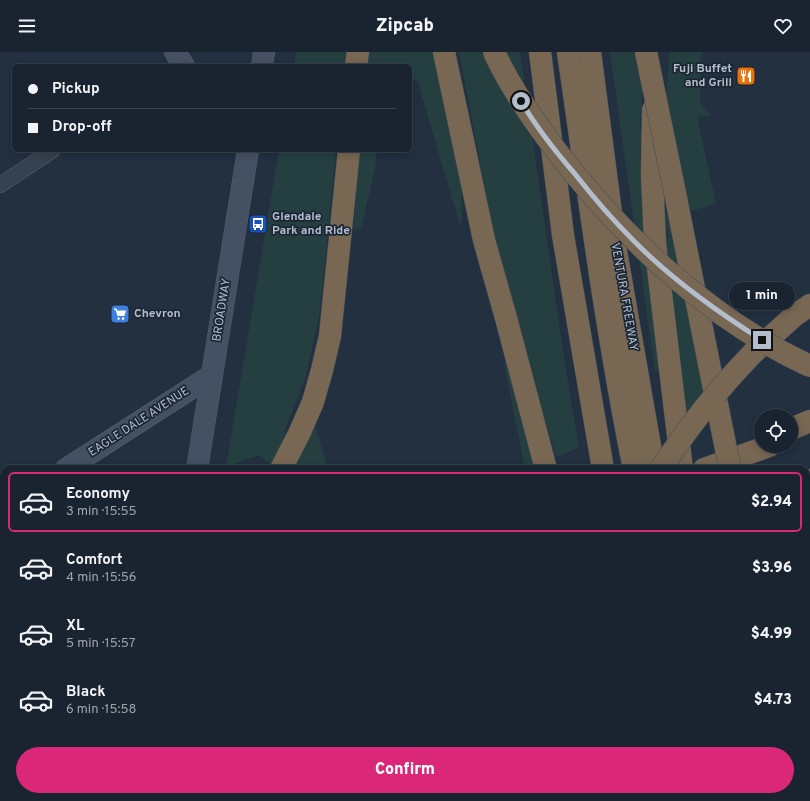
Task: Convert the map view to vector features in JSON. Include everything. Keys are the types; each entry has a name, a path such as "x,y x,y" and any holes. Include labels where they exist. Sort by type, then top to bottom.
{"highway":[{"path":"356,64 358,52"},
{"path":"444,52 484,240 545,465"},
{"path":"494,52 528,114 596,200 633,240 674,277 724,316 788,356 810,366"},
{"path":"540,52 563,235 611,449 620,465"},
{"path":"558,52 581,235 611,449 629,465"},
{"path":"568,52 594,240 611,449"},
{"name":"VENTURA FREEWAY","path":"590,52 616,251 653,465"},
{"path":"646,52 729,465"},
{"path":"655,52 652,175 655,243 682,465"},
{"path":"283,465 314,402 330,336 349,152"},
{"path":"664,465 687,430 727,381 753,353 794,316 810,305"},
{"path":"798,426 810,421"},
{"path":"798,435 810,431"},
{"path":"713,465 754,446"},
{"path":"715,465 754,451"}],"main road":[{"path":"262,64 264,52"},
{"name":"BROADWAY","path":"198,465 245,153"},
{"name":"EAGLE DALE AVENUE","path":"72,465 212,375"}],"street":[{"path":"0,185 50,152"}],"green space":[{"path":"296,52 433,52 462,180 461,228 417,80 412,81 412,64 294,64"},
{"path":"459,52 520,52 564,358 579,448 556,457 500,268"},
{"path":"610,52 645,52 640,125 664,370 655,371"},
{"path":"670,52 702,52 700,65 700,103 711,116 697,117 716,204 687,212 663,127"},
{"path":"279,152 336,152 320,312 305,379 284,432 304,444 315,426 327,465 272,465 259,455 232,465 226,465"},
{"path":"358,152 377,152 375,168 361,229 354,228"},
{"path":"668,213 709,412 685,419 664,237 669,237 663,215"},
{"path":"507,363 536,465 524,465 504,364"}],"place":[{"name":"Fuji Buffet and Grill","path":"746,76"},
{"name":"Glendale Park and Ride","path":"258,224"},
{"name":"Chevron","path":"120,314"}],"route":[{"path":"521,101 528,114 563,160 596,200 633,240 674,277 724,316 762,340"}]}
